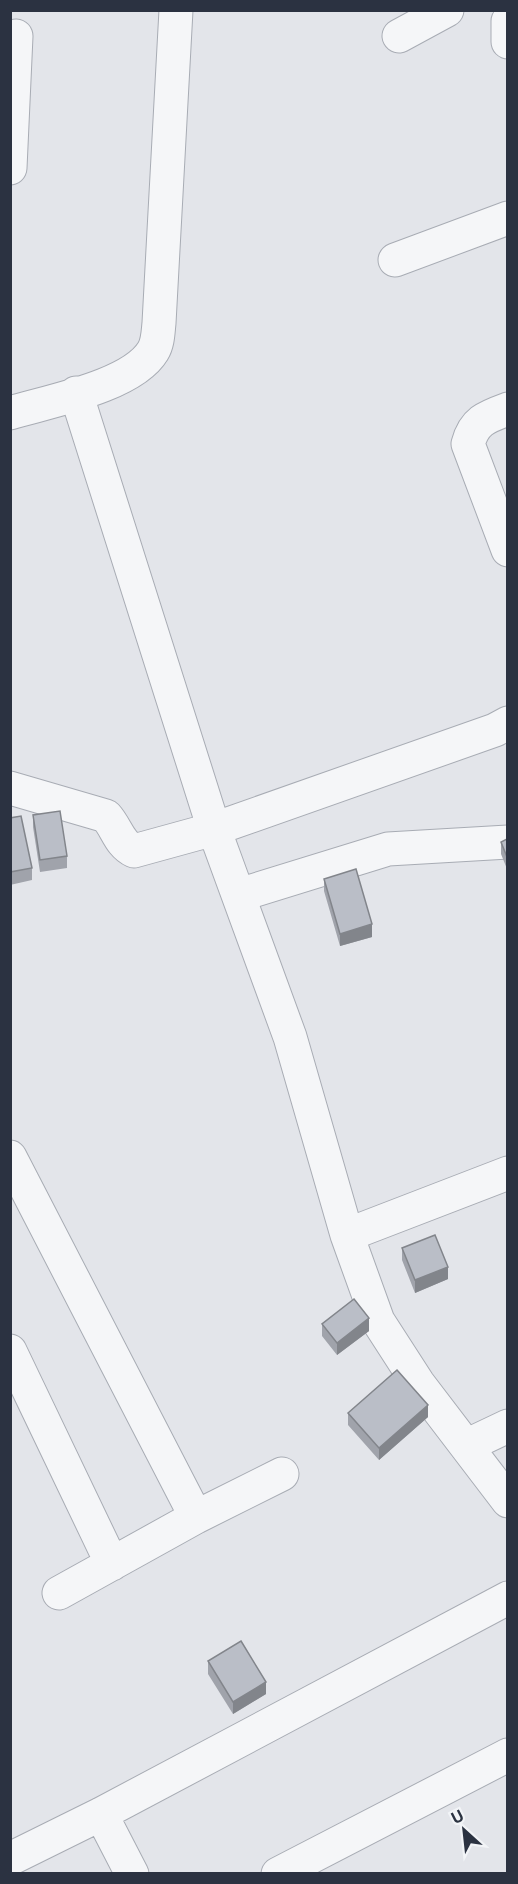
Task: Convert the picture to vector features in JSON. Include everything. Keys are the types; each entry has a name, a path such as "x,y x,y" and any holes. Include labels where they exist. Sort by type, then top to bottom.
{"street":[{"path":"10,413 123,378 143,364 155,349 159,323 176,10"},
{"path":"399,36 447,10"},
{"path":"507,21 507,42"},
{"path":"10,168 17,28"},
{"path":"395,260 507,218"},
{"path":"76,393 214,829 290,1037 347,1235 378,1321 418,1383 468,1445 507,1501"},
{"path":"507,408 482,418 472,430 468,444 507,550"},
{"path":"10,788 106,816 124,846 134,851 214,829 495,730 507,723"},
{"path":"239,895 388,849 507,842"},
{"path":"347,1235 507,1173"},
{"path":"15,1177 196,1517"},
{"path":"10,1351 112,1564"},
{"path":"468,1445 507,1426"},
{"path":"59,1593 196,1517 282,1474"},
{"path":"10,1859 101,1814 507,1598"},
{"path":"278,1874 507,1755"},
{"path":"101,1814 132,1874"}],"building":[{"path":"60,811 67,856 40,860 33,815"},
{"path":"21,816 32,868 10,872 10,818"},
{"path":"507,839 507,857 501,842"},
{"path":"356,869 372,924 340,934 324,879"},
{"path":"435,1235 448,1267 415,1280 402,1248"},
{"path":"354,1299 369,1318 337,1343 322,1324"},
{"path":"397,1370 428,1405 379,1448 348,1413"},
{"path":"241,1641 266,1682 233,1702 208,1661"}]}
